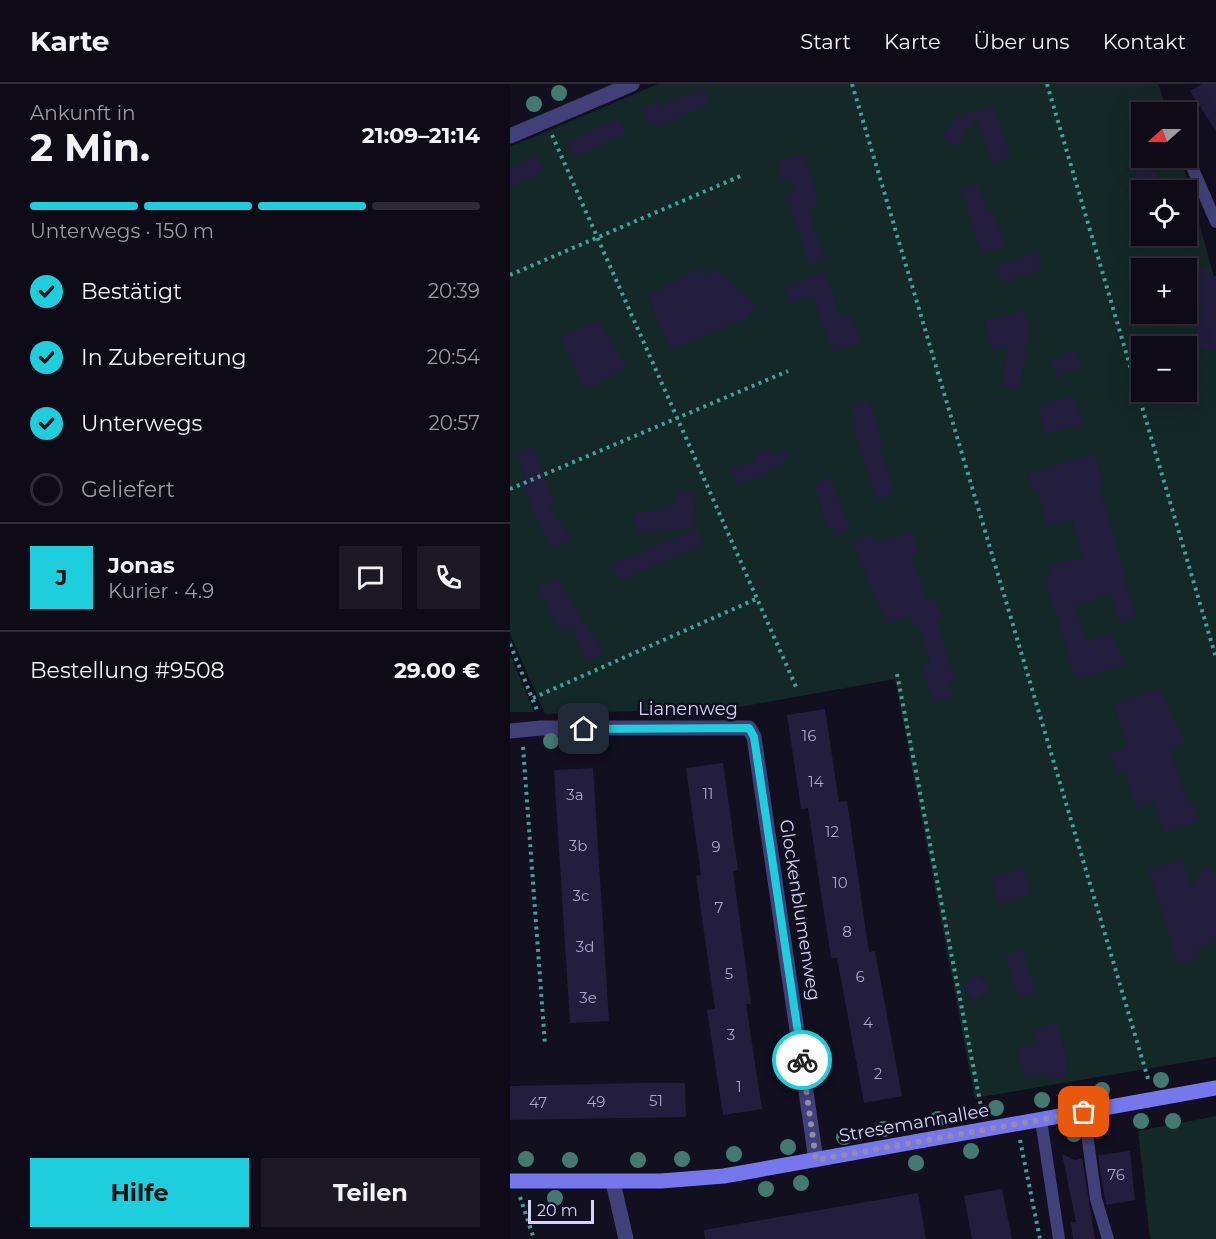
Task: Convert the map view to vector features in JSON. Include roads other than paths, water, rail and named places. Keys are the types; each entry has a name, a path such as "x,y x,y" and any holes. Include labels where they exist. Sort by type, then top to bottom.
{"street":[{"path":"510,136 632,84"},
{"name":"Lianenweg","path":"516,731 541,728 749,728 754,737"},
{"name":"Glockenblumenweg","path":"754,737 816,1160"},
{"name":"Stresemannallee","path":"512,1181 613,1182 701,1178 1017,1125 1216,1088"},
{"path":"613,1182 626,1239"}],"lane":[{"path":"1193,168 1216,222"},
{"path":"1084,1112 1096,1198 1108,1239"},
{"path":"1041,1120 1059,1239"}]}
